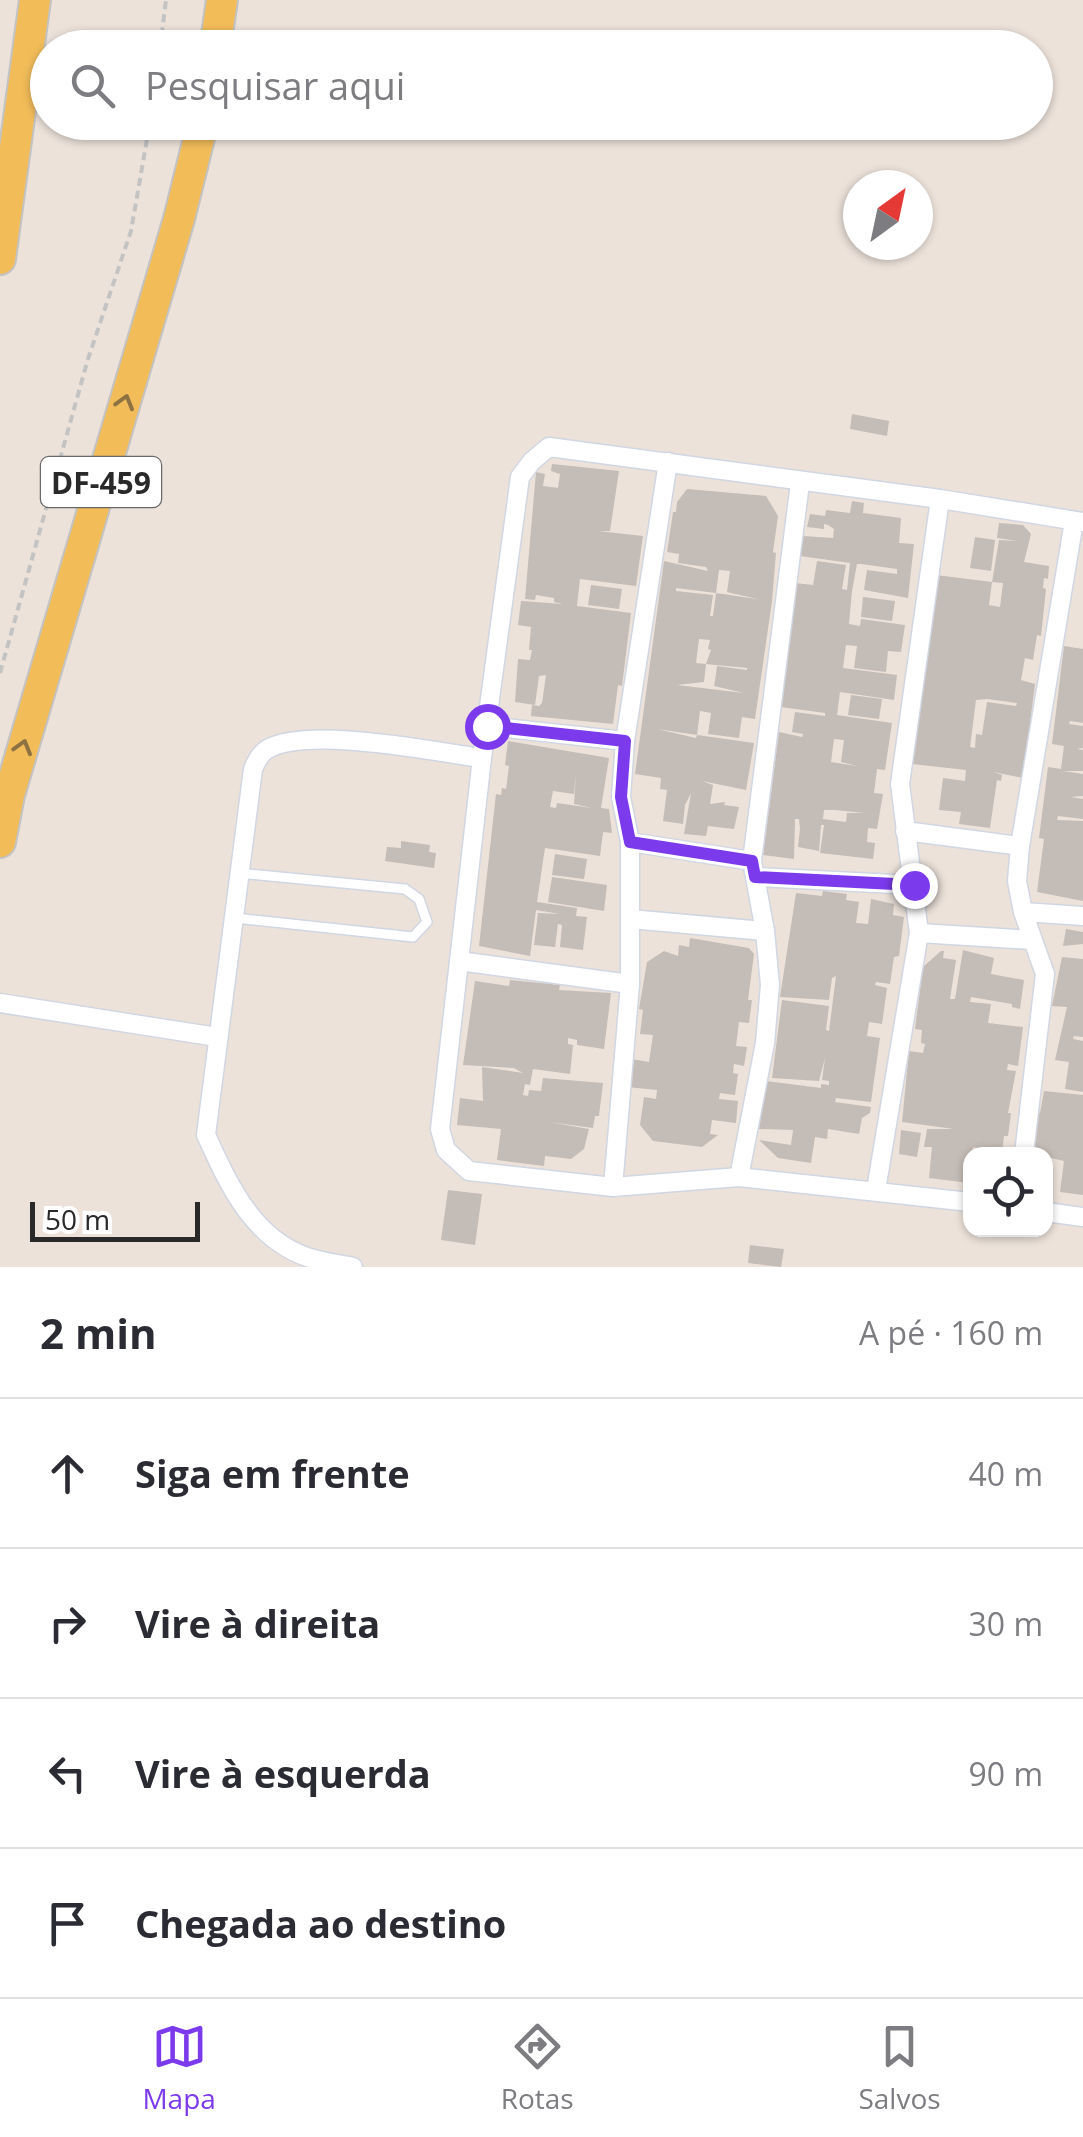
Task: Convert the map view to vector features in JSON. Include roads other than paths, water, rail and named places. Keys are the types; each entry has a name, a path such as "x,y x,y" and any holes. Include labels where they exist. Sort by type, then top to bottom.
{"main road":[{"path":"31,30 35,0"},
{"path":"218,30 222,0"},
{"path":"0,259 30,37"},
{"name":"DF-459","path":"0,842 9,796 198,140"}],"street":[{"path":"963,1201 739,1176 614,1187 470,1171 446,1150 440,1129 482,758 520,477 549,447 940,499 1079,522 1020,846 1018,881 1023,912 1046,974 1025,1147"},
{"path":"614,1187 630,984 630,842 621,797 625,741 668,462"},
{"path":"739,1176 766,1044 770,985 754,869 800,483"},
{"path":"876,1190 919,932 900,784 940,499"},
{"path":"487,726 625,741"},
{"path":"353,1267 304,1257 256,1226 230,1188 206,1135 253,769 266,750 290,742 315,740 372,743 482,758"},
{"path":"904,831 1020,846"},
{"path":"630,842 754,869 914,885"},
{"path":"1023,912 1083,916"},
{"path":"630,918 765,931"},
{"path":"919,932 1032,940"},
{"path":"459,960 630,984"},
{"path":"0,1004 217,1037"},
{"path":"1053,1213 1083,1217"}],"lane":[{"path":"232,917 413,938 427,922 419,899 404,890 238,873"}]}
